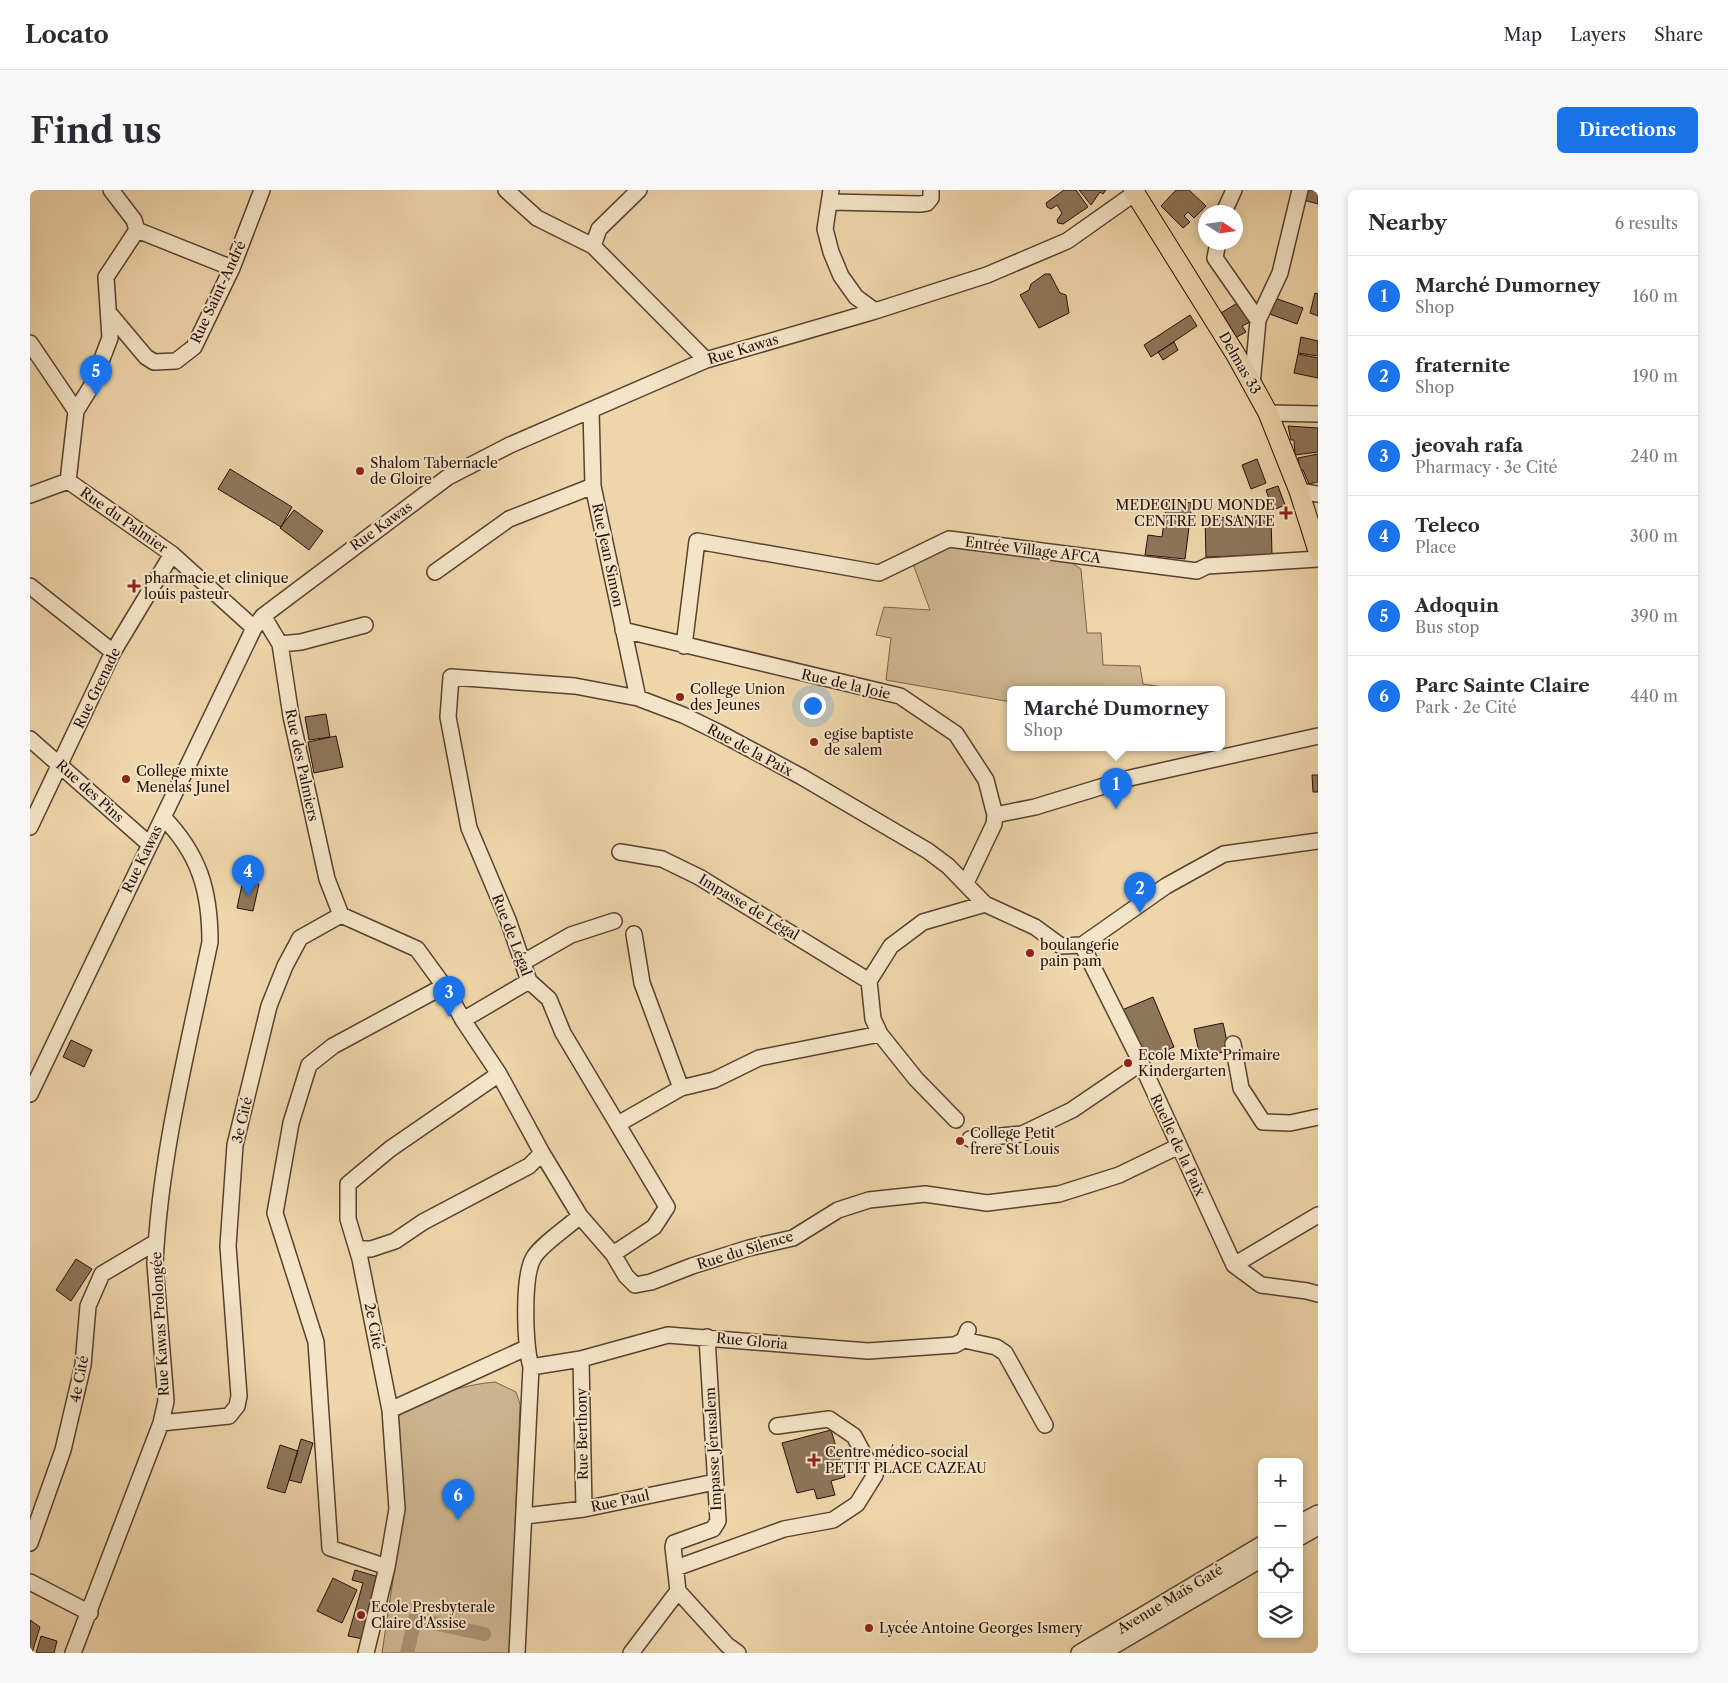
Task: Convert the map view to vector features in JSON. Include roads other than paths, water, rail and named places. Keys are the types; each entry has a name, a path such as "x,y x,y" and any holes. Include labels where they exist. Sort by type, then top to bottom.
{"main road":[{"name":"Delmas 33","path":"1134,191 1236,355 1268,413 1299,491 1318,550"}],"street":[{"path":"111,190 134,220 137,230"},
{"name":"Rue Saint-André","path":"109,313 146,357 154,362 176,361 194,347 232,268 262,190"},
{"path":"506,190 537,218 593,246 706,360"},
{"path":"876,311 856,298 841,276 831,252 825,229 831,196 920,204 927,203 931,198 931,190"},
{"path":"1227,205 1234,190"},
{"path":"1252,385 1258,320 1280,273 1300,190"},
{"name":"Rue Kawas","path":"30,1094 149,844 259,622 448,477 510,445 706,360 876,311 987,275 1067,241 1134,191"},
{"path":"593,246 599,229 630,193"},
{"path":"137,230 232,268"},
{"path":"30,343 76,410 92,385 108,347 111,333 106,277 137,230"},
{"path":"1216,250 1215,258 1258,320"},
{"name":"Rue du Palmier","path":"76,410 68,481 172,554 259,622"},
{"name":"Rue Jean Simon","path":"591,410 594,486 638,698"},
{"path":"1268,413 1318,414"},
{"path":"30,495 68,481"},
{"path":"435,572 509,519 594,486"},
{"path":"1299,491 1318,494"},
{"name":"Entrée Village AFCA","path":"684,646 697,541 880,573 949,539 1197,571 1207,566 1318,559"},
{"name":"Rue Grenade","path":"30,828 113,652 172,554"},
{"path":"30,586 113,652"},
{"name":"Rue des Palmiers","path":"259,622 280,644 291,716 327,879 341,915"},
{"path":"280,644 301,642 365,625"},
{"name":"Rue de la Joie","path":"623,630 900,696 956,734 986,780 995,815"},
{"name":"Rue de la Paix","path":"451,677 553,683 638,698 718,732 928,851 966,883 985,904"},
{"name":"Rue de Légal","path":"451,677 448,717 469,828 508,920 529,981 550,999 563,1033 668,1207 654,1228 613,1254"},
{"path":"966,883 994,824 995,815 1035,807 1130,778 1318,736"},
{"name":"Rue des Pins","path":"30,738 149,844"},
{"name":"Rue Kawas Prolongée","path":"73,1653 90,1613 161,1423 166,1401 155,1264 156,1242 166,1159 210,942 210,921 206,892 196,862 183,838 163,817"},
{"path":"956,1120 916,1079 880,1034 873,1019 869,980 891,946 923,922 985,904 1035,927 1061,946 1082,945 1166,886 1224,854 1318,841"},
{"name":"Impasse de Légal","path":"620,852 662,859 699,877 869,980"},
{"path":"341,915 417,949 444,986 463,1020 499,1074 542,1153 583,1218 613,1254"},
{"name":"3e Cité","path":"161,1423 229,1416 237,1406 239,1396 228,1246 236,1145 269,1006 285,966 300,938 341,915"},
{"path":"522,963 571,935 614,921"},
{"path":"634,934 642,983 680,1088"},
{"name":"Ruelle de la Paix","path":"1082,945 1141,1064 1234,1265"},
{"path":"463,1020 529,981"},
{"path":"387,1567 330,1548 316,1342 275,1213 291,1123 309,1065 333,1046 444,986"},
{"path":"618,1124 680,1088 714,1080 760,1058 880,1034"},
{"path":"1233,1044 1241,1088 1264,1122 1290,1123 1318,1117"},
{"path":"970,1139 1022,1134 1072,1110 1141,1064"},
{"name":"2e Cité","path":"366,1653 387,1567 397,1509 390,1410 357,1249 348,1219 348,1184 390,1149 499,1074"},
{"name":"Rue du Silence","path":"613,1254 626,1276 635,1285 651,1282 692,1266 749,1248 794,1238 838,1210 869,1200 925,1194 988,1202 1059,1194 1118,1175 1178,1146"},
{"path":"357,1249 371,1249 396,1241 424,1222 529,1166 542,1153"},
{"path":"1318,1215 1234,1265 1261,1285 1318,1294"},
{"path":"517,1653 525,1516 530,1367 526,1348 527,1277 534,1256 583,1218"},
{"name":"4e Cité","path":"30,1544 63,1450 83,1365 88,1306 98,1282 102,1274 156,1242"},
{"name":"Rue Gloria","path":"530,1367 581,1360 668,1335 868,1351 955,1345 966,1335 996,1347 1004,1353 1045,1425"},
{"name":"Impasse Jérusalem","path":"678,1591 674,1543 713,1529 717,1525 707,1338"},
{"path":"390,1410 526,1348"},
{"name":"Rue Berthony","path":"581,1360 584,1509"},
{"path":"676,1568 784,1529 833,1520 858,1504 875,1475 854,1436 829,1419 777,1426"},
{"name":"Rue Paul","path":"525,1516 584,1509 715,1482"},
{"path":"1303,1521 1318,1513"},
{"path":"1303,1536 1318,1527"},
{"name":"Avenue Maïs Gaté","path":"1090,1652 1258,1547"},
{"name":"Avenue Maïs Gaté","path":"1090,1652 1258,1562"},
{"path":"30,1582 90,1613"},
{"path":"631,1653 678,1591 727,1645 738,1653"}],"waterway":[{"path":"407,1653 415,1619 484,1634"}],"place":[{"name":"Adoquin","path":"96,396"},
{"name":"Shalom Tabernacle de Gloire","path":"360,471"},
{"name":"MEDECIN DU MONDE CENTRE DE SANTE","path":"1286,513"},
{"name":"pharmacie et clinique louis pasteur","path":"134,586"},
{"name":"College Union des Jeunes","path":"680,697"},
{"name":"egise baptiste de salem","path":"814,742"},
{"name":"College mixte Menelas Junel","path":"126,779"},
{"name":"Marché Dumorney","path":"1116,809"},
{"name":"Teleco","path":"248,896"},
{"name":"fraternite","path":"1140,913"},
{"name":"boulangerie pain pam","path":"1030,953"},
{"name":"jeovah rafa","path":"449,1017"},
{"name":"Ecole Mixte Primaire Kindergarten","path":"1128,1063"},
{"name":"College Petit frere St Louis","path":"960,1141"},
{"name":"Centre médico-social PETIT PLACE CAZEAU","path":"814,1460"},
{"name":"Parc Sainte Claire","path":"458,1520"},
{"name":"Ecole Presbyterale Claire d'Assise","path":"361,1615"},
{"name":"Lycée Antoine Georges Ismery","path":"869,1628"}]}
